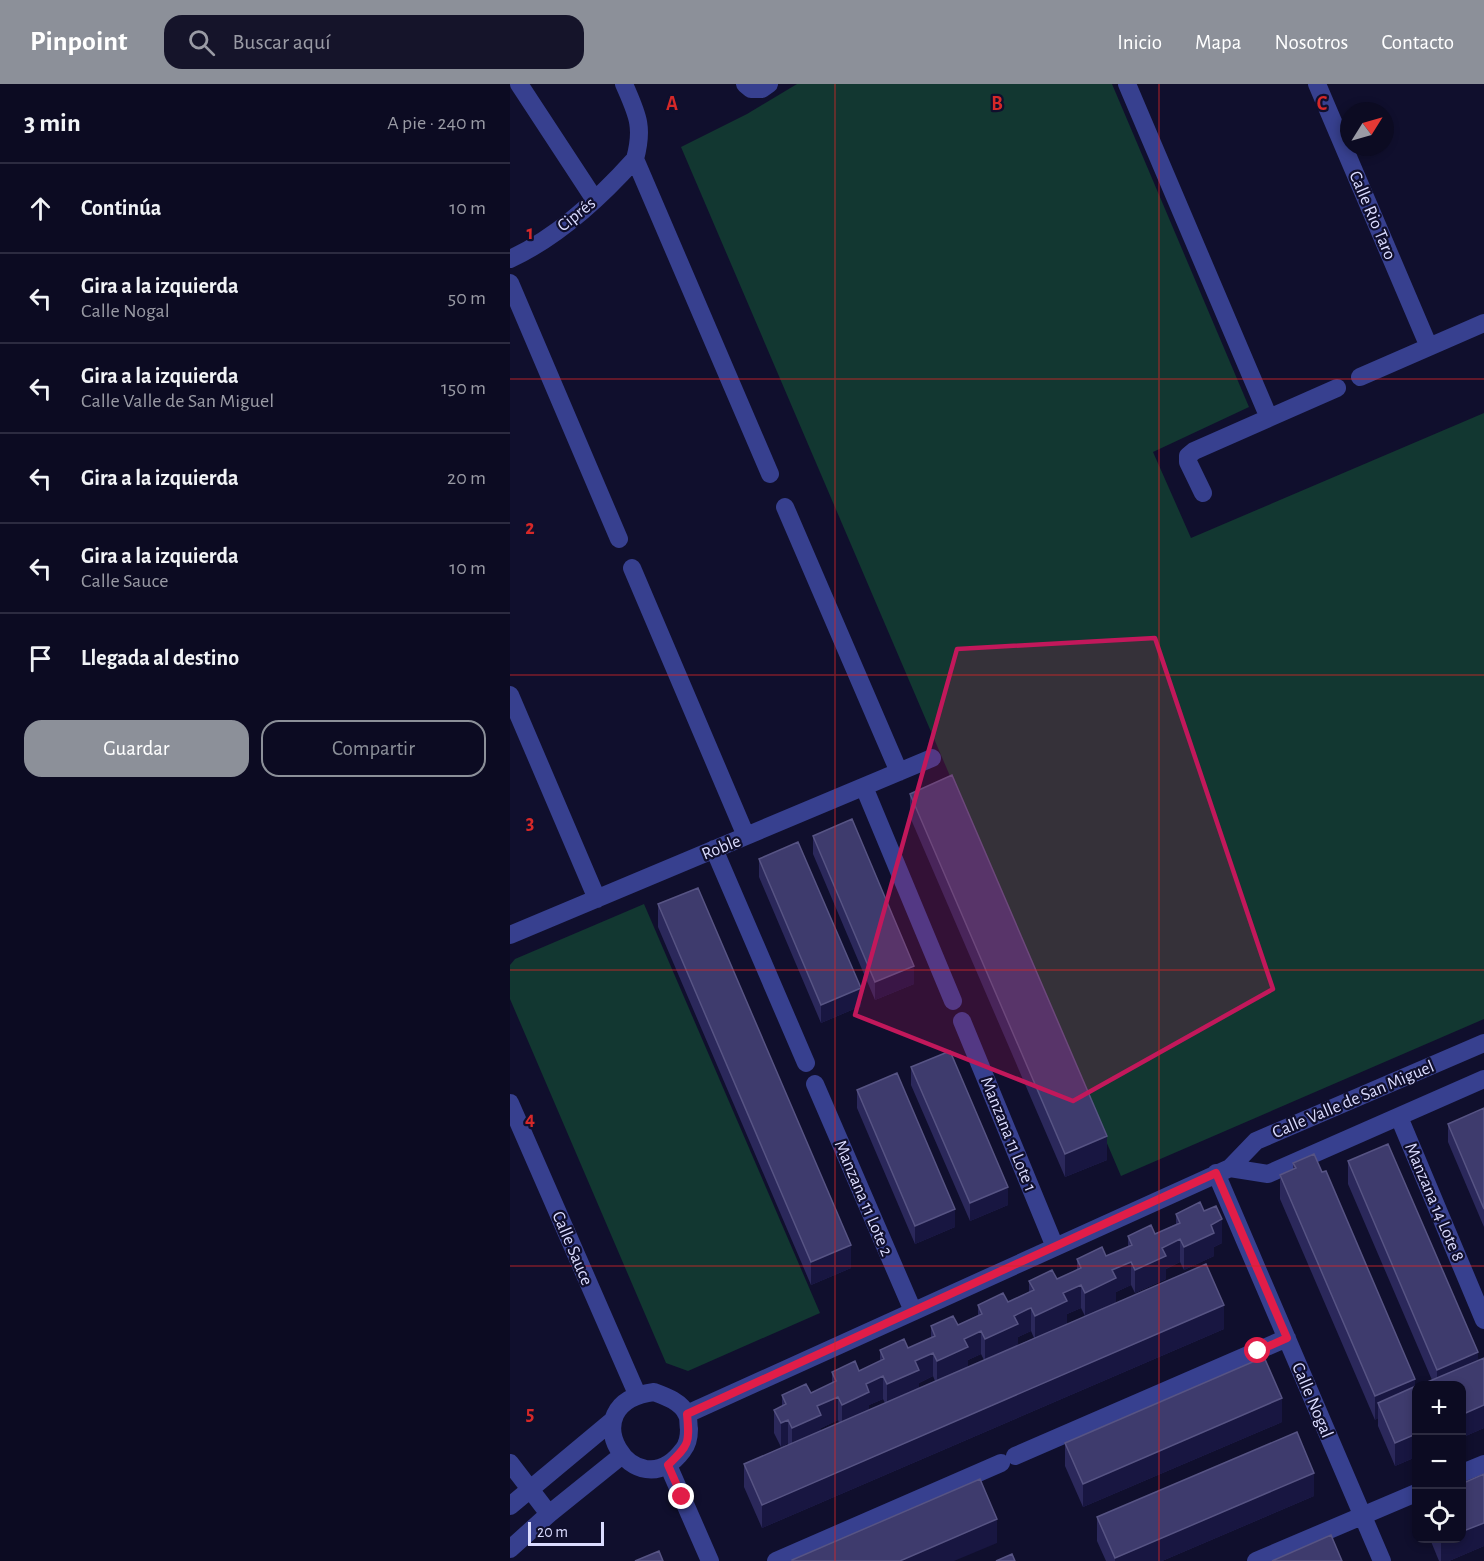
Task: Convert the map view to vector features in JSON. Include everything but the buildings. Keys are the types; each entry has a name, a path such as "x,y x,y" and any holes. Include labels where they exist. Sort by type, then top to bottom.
{"street":[{"path":"519,84 595,200"},
{"path":"624,84 639,123 640,140 635,159 771,474"},
{"path":"1127,84 1269,418"},
{"name":"Calle Rio Taro","path":"1317,84 1429,347"},
{"name":"Ciprés","path":"510,259 540,242 595,200 635,159"},
{"path":"510,283 619,539"},
{"path":"1360,377 1484,323"},
{"path":"1203,493 1188,462 1188,456 1194,451 1337,388"},
{"path":"785,507 899,772"},
{"path":"632,568 746,836"},
{"path":"510,695 597,898"},
{"name":"Roble","path":"510,935 932,758"},
{"path":"864,787 954,1001"},
{"path":"714,849 806,1063"},
{"name":"Manzana 11 Lote 1","path":"962,1021 1055,1247"},
{"name":"Calle Valle de San Miguel","path":"687,1414 1223,1170 1256,1142 1484,1042"},
{"name":"Calle Valle de San Miguel","path":"1223,1170 1268,1174 1484,1079"},
{"name":"Manzana 11 Lote 2","path":"815,1084 913,1311"},
{"name":"Calle Sauce","path":"510,1103 637,1394"},
{"name":"Manzana 14 Lote 8","path":"1399,1117 1484,1320"},
{"name":"Calle Nogal","path":"1223,1170 1287,1338 1382,1561"},
{"path":"776,1561 1287,1338"},
{"path":"510,1506 612,1421 621,1405 637,1394 654,1392 669,1397 687,1414 690,1438 684,1450 668,1465 652,1469 635,1466 621,1456 612,1439 612,1421"},
{"path":"510,1549 621,1456"},
{"path":"510,1463 549,1514"},
{"path":"1466,1471 1484,1464"},
{"path":"668,1465 710,1561"},
{"path":"1256,1561 1412,1495"}],"highlighted area":[{"path":"1155,638 1273,989 1073,1101 855,1015 957,649"}],"green space":[{"path":"797,84 1112,84 1249,407 1153,452 1191,538 1484,413 1484,1019 1121,1176 681,147 747,114"},
{"path":"644,904 820,1313 688,1371 666,1363 510,999 510,965 515,959"}],"route":[{"path":"682,1497 668,1465 684,1450 690,1438 687,1414 1216,1173 1287,1338 1258,1351"}]}
